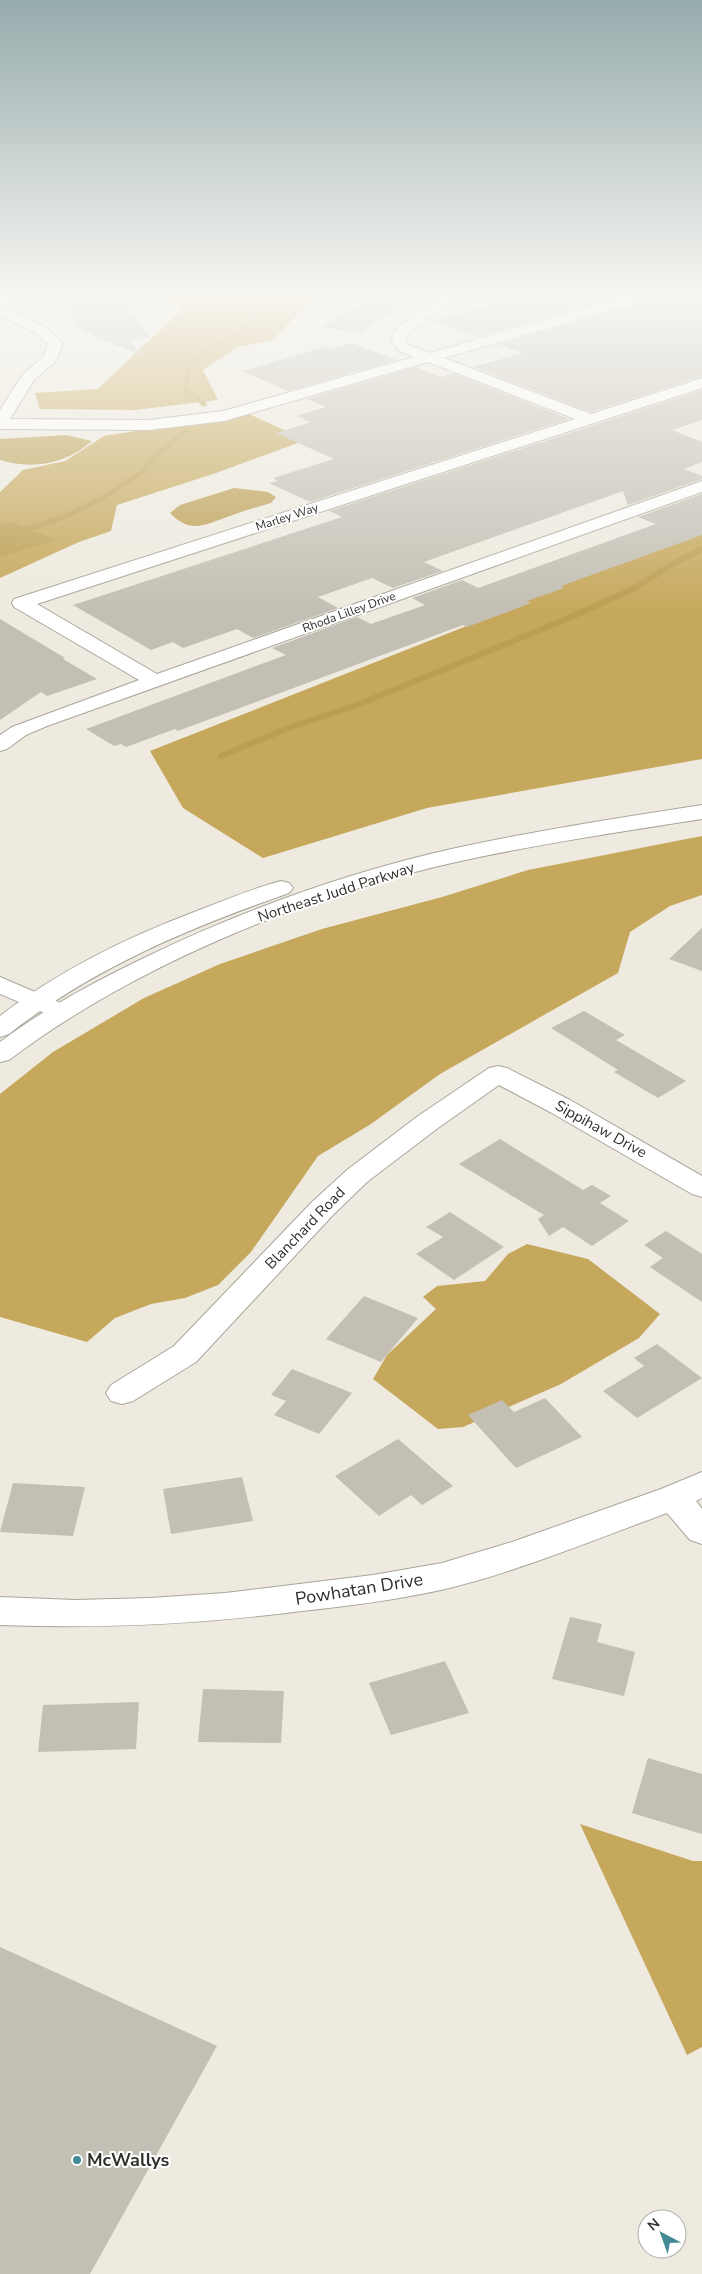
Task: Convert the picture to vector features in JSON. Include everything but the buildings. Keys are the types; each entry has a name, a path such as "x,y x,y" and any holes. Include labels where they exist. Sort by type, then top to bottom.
{"main road":[{"path":"0,423 15,399"},
{"path":"0,423 149,425 205,420 287,399"},
{"path":"537,399 590,419"},
{"name":"Marley Way","path":"155,681 21,603 652,399"},
{"name":"Rhoda Lilley Drive","path":"0,745 19,731 40,722 702,486"},
{"name":"Northeast Judd Parkway","path":"0,1029 37,1001 113,956 156,936 321,875 385,856 463,838 702,797"},
{"name":"Northeast Judd Parkway","path":"0,1054 60,1012 184,948 283,907 366,878 464,854 702,812"},
{"path":"0,985 60,1012"},
{"name":"Sippihaw Drive","path":"498,1074 568,1110 702,1188"},
{"name":"Blanchard Road","path":"122,1393 185,1354 322,1209 357,1176 428,1122 498,1074"},
{"path":"688,1491 702,1530"},
{"name":"Powhatan Drive","path":"0,1611 75,1614 150,1612 225,1607 372,1589 442,1576 519,1553 688,1491"}],"shaded area":[{"path":"37,399 218,400 135,410 40,409"},
{"path":"247,413 306,440 216,473 117,505 111,531 79,542 0,578 0,492 23,470 65,461 104,436"},
{"path":"66,435 92,441 71,455 49,463 25,464 0,460 0,439"},
{"path":"234,488 268,492 276,497 271,503 199,526 185,524 170,513 180,505"},
{"path":"11,522 56,540 0,557 0,525"},
{"path":"702,532 702,759 427,808 263,858 183,808 150,751 487,618 554,586"},
{"path":"702,836 702,895 670,906 630,932 618,973 440,1074 371,1124 318,1156 251,1252 218,1285 185,1298 151,1304 115,1318 87,1342 0,1317 0,1094 53,1052 144,998 220,964 322,929 442,897 528,870"},
{"path":"527,1244 588,1259 660,1314 639,1338 561,1384 463,1427 438,1429 373,1379 387,1355 436,1309 423,1297 437,1286 485,1281 508,1254"},
{"path":"580,1824 693,1861 702,1861 702,2047 687,2055"}],"waterway":[{"path":"198,399 204,404"},
{"path":"36,526 64,517 99,500 141,473 157,455 185,431"},
{"path":"0,538 40,525"},
{"path":"221,756 286,729 362,703 562,621 633,589 676,562 702,549"}],"place":[{"name":"McWallys","path":"77,2160"}]}
